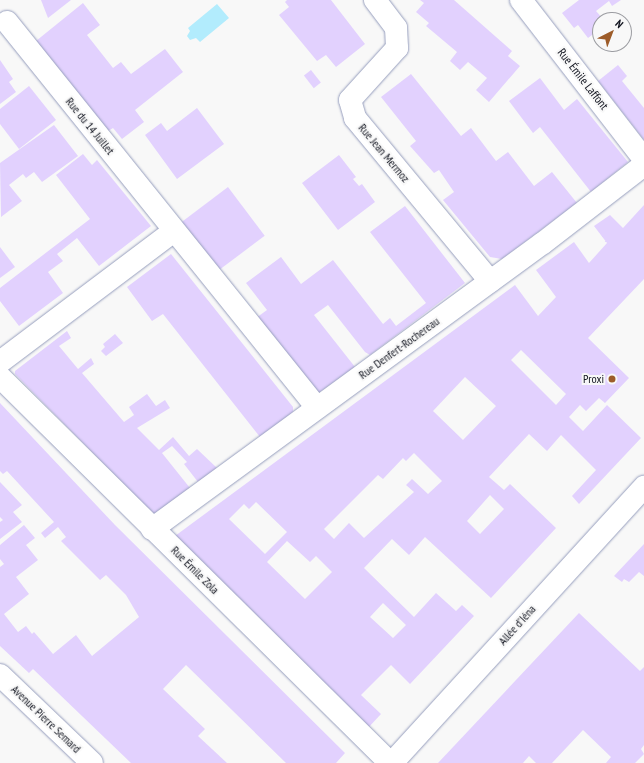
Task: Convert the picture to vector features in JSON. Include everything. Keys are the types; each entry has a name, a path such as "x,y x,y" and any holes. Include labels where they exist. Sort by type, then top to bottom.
{"street":[{"name":"Rue Jean Mermoz","path":"375,0 396,28 397,48 350,100 355,118 490,281"},
{"name":"Rue Émile Laffont","path":"521,0 644,159"},
{"name":"Rue du 14 Juillet","path":"7,22 317,408"},
{"name":"Rue Denfert-Rochereau","path":"152,529 490,281 644,165"},
{"path":"0,362 174,231"},
{"name":"Rue Émile Zola","path":"0,377 152,529 391,763"},
{"name":"Allée d'Iéna","path":"391,763 640,497"},
{"name":"Avenue Pierre Semard","path":"0,675 92,763"}],"water":[{"path":"217,4 229,18 200,42 196,38 190,40 187,36 190,31 188,28"}],"building":[{"path":"41,0 71,0 48,18"},
{"path":"287,0 331,0 365,44 336,67 326,55 317,61 279,15 289,7 285,2"},
{"path":"420,0 454,0 512,51 508,56 520,66 489,102 476,90 487,78 468,62 460,70 450,61 457,52 426,26 429,23 416,12 424,3"},
{"path":"579,0 621,0 612,6 609,1 596,11 597,12 592,12 592,35 588,38 578,25 574,28 562,13"},
{"path":"83,3 100,25 87,35 113,68 121,62 131,74 165,49 183,72 135,110 144,122 122,139 113,128 108,131 36,41"},
{"path":"0,60 13,79 9,82 16,92 0,104"},
{"path":"618,65 627,76 622,81 644,108 644,140 598,81"},
{"path":"311,70 321,83 314,88 304,76"},
{"path":"411,74 461,136 471,128 496,161 508,152 534,186 552,172 577,203 502,259 490,257 443,200 454,192 439,170 434,173 410,146 416,141 381,97"},
{"path":"540,78 564,110 577,99 628,162 591,192 540,127 533,133 509,101"},
{"path":"29,86 56,120 19,149 0,124 0,109"},
{"path":"197,108 224,144 177,179 145,135 161,123 167,131"},
{"path":"54,125 78,156 42,182 34,172 26,178 23,174 9,185 22,201 1,217 0,163"},
{"path":"83,154 92,165 97,160 151,226 99,266 77,238 57,254 63,261 48,272 63,293 19,326 0,301 0,288 90,219 56,175"},
{"path":"339,155 356,177 353,179 359,186 362,184 375,202 338,230 302,183"},
{"path":"228,187 265,236 218,271 182,222"},
{"path":"644,205 644,279 588,338 629,378 605,403 599,398 586,411 580,405 569,417 583,431 607,405 641,438 579,504 572,496 596,470 561,435 547,451 529,434 489,477 504,490 510,484 556,528 491,598 425,537 409,555 392,539 364,568 414,617 436,593 456,611 462,605 474,616 410,684 391,665 361,695 381,714 368,728 175,536 515,285 538,316 556,297 536,270 574,242 589,263 607,243 594,226 610,215 623,228","holes":["521,350 566,394 556,405 511,360","465,377 496,406 463,440 433,411","414,453 442,481 428,494 412,479 406,485 414,492 364,538 349,523 334,539 324,529 378,475 383,479 403,458 406,461","490,495 504,509 480,534 467,521","256,502 287,532 265,554 229,519 244,504 249,509","287,541 310,562 316,556 332,572 305,599 267,562","383,603 406,625 393,638 370,617"]},
{"path":"405,206 465,283 370,355 365,352 328,305 314,315 355,367 317,394 256,318 267,310 246,283 281,257 301,284 333,260 383,324 390,318 396,326 426,303 370,232"},
{"path":"0,247 15,267 0,278"},
{"path":"171,254 293,407 293,412 260,437 163,314 152,321 127,287"},
{"path":"67,331 71,338 59,346 78,369 91,358 94,364 82,373 124,422 134,415 129,407 147,394 156,406 165,400 170,408 137,428 159,450 173,437 189,456 197,449 217,468 198,482 184,464 187,462 172,446 162,453 190,488 155,514 151,512 15,374 15,371"},
{"path":"115,334 123,343 106,356 101,351 105,347 103,344"},
{"path":"0,403 115,525 345,753 336,763 286,763 186,665 163,689 205,729 198,736 227,763 131,763 33,669 29,673 0,646 0,567 4,564 0,559 0,545 24,525 35,538 26,545 38,560 16,577 29,594 4,614 18,632 26,626 32,634 34,632 53,654 76,635 92,656 139,617 126,595 106,575 100,580 61,541 66,537 58,527 45,538 41,533 54,522 7,471 3,474 0,471"},
{"path":"0,482 22,505 13,512 22,522 0,539 0,522 3,520 0,517"},
{"path":"644,544 644,576 639,572 629,582 624,579 622,582 614,576"},
{"path":"579,613 640,671 644,667 644,745 641,749 644,754 635,763 606,763 611,757 583,730 552,763 536,763 529,756 523,763 438,763"}],"place":[{"name":"Proxi","path":"612,379"}]}
